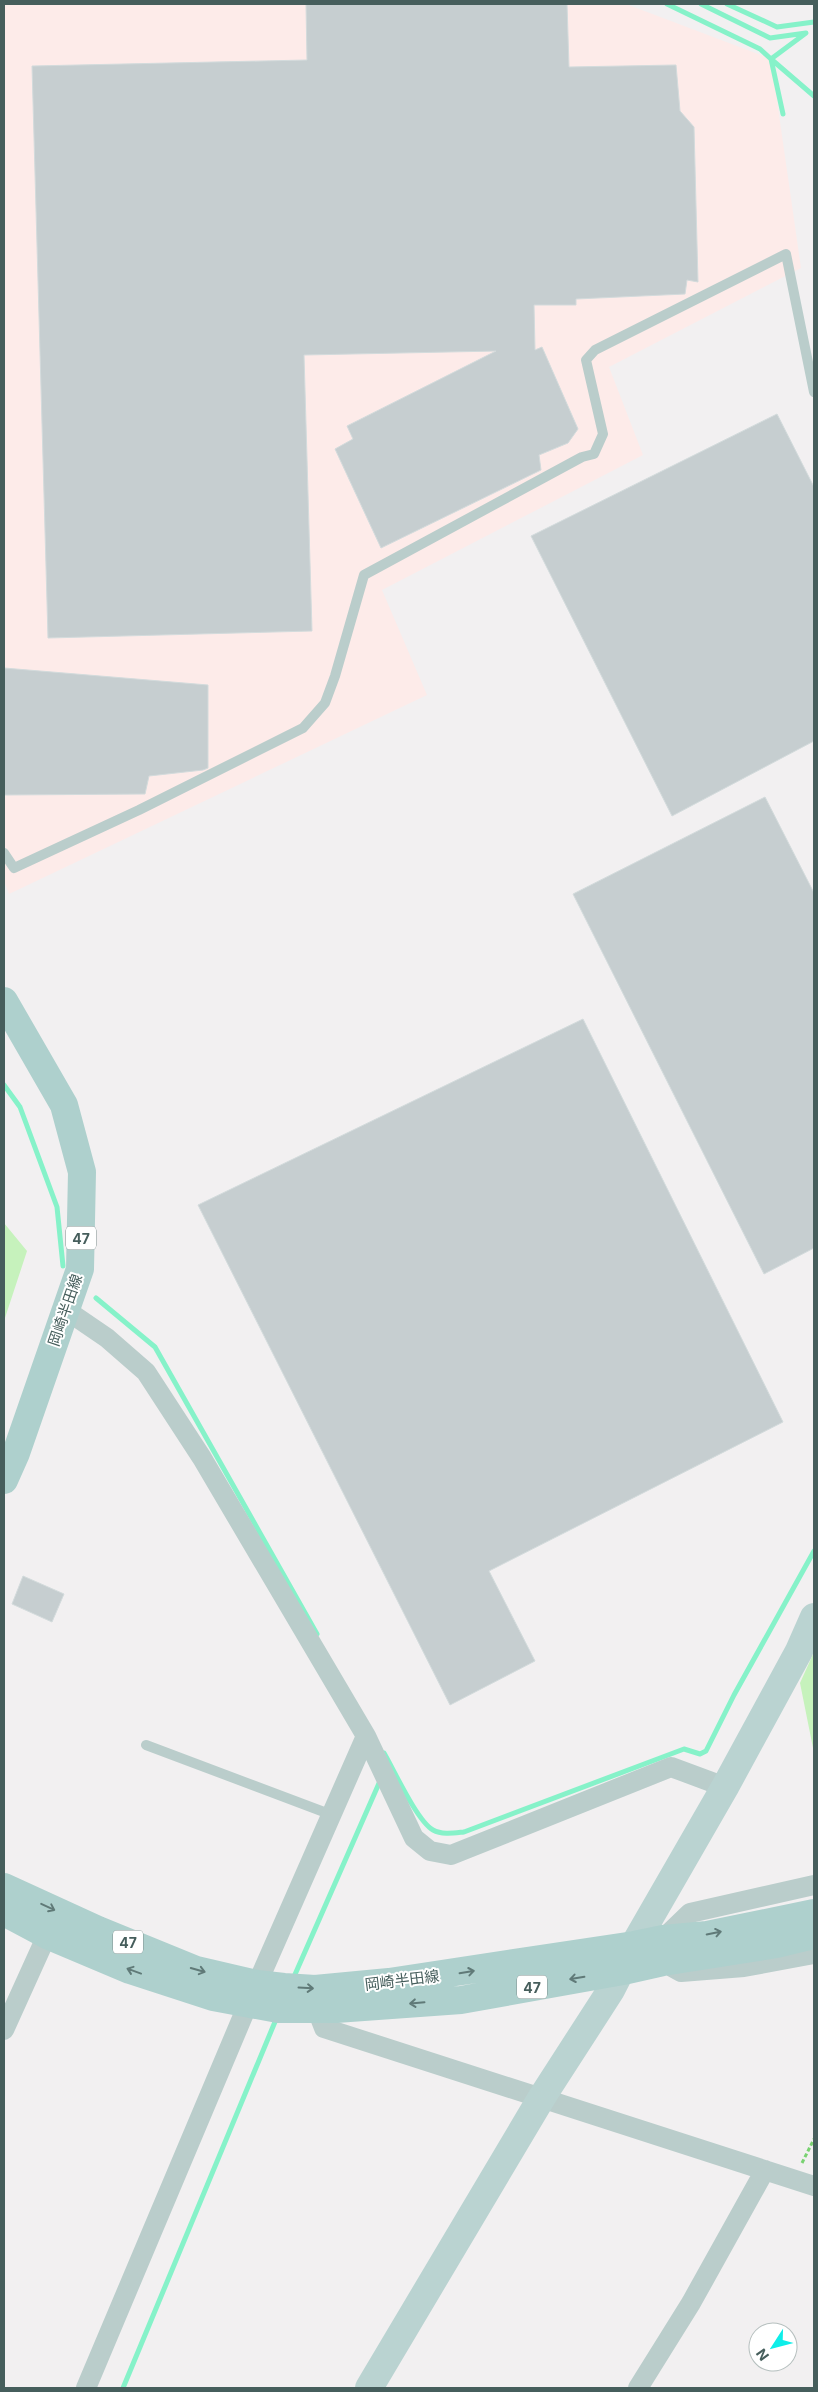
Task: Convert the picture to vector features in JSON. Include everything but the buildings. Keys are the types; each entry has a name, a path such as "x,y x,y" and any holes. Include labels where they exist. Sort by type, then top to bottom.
{"main road":[{"name":"岡崎半田線","path":"4,1001 64,1105 82,1172 80,1269 16,1453 4,1480"},
{"name":"岡崎半田線","path":"4,1887 98,1930 252,1994 278,2009 318,2010 461,2000 622,1971 663,1950 707,1935 814,1913"},
{"name":"岡崎半田線","path":"4,1912 47,1935 130,1970 180,1987 252,1994 389,1982 634,1945 663,1950 777,1944 814,1935"}],"street":[{"path":"66,1310 107,1338 146,1372 202,1458 366,1736 414,1838 430,1851 451,1856 671,1767 725,1787"},
{"path":"369,2388 542,2097 622,1971 634,1945 725,1787 799,1652 814,1617"},
{"path":"86,2388 252,1994 366,1736"},
{"path":"814,1885 690,1913 663,1950 681,1972 744,1967 814,1954"},
{"path":"4,2030 47,1935"},
{"path":"318,2010 324,2028 814,2186"},
{"path":"638,2388 691,2303 765,2170"}],"lane":[{"path":"4,853 14,868 139,810 303,728 324,703 335,676 364,575 582,457 594,454 603,434 586,360 595,350 786,254 814,392"},
{"path":"146,1745 332,1816"}],"path":[{"path":"793,2179 814,2139"}],"shaded area":[{"path":"4,4 626,4 771,59 801,268 609,367 643,455 382,590 427,695 9,894 4,881"}],"green space":[{"path":"4,1223 27,1251 4,1321"},
{"path":"814,1652 814,1753 800,1683"}],"waterway":[{"path":"667,4 760,49 771,59 783,114"},
{"path":"701,4 770,38 806,33 771,59 814,96"},
{"path":"727,4 777,27 814,22"},
{"path":"4,1085 20,1107 57,1207 63,1266"},
{"path":"96,1298 155,1347 317,1634"},
{"path":"384,1753 420,1817 433,1830 440,1833 464,1832 684,1749 700,1754 706,1751 734,1695 814,1551"},
{"path":"293,1979 380,1781"},
{"path":"123,2388 277,2017"}]}
